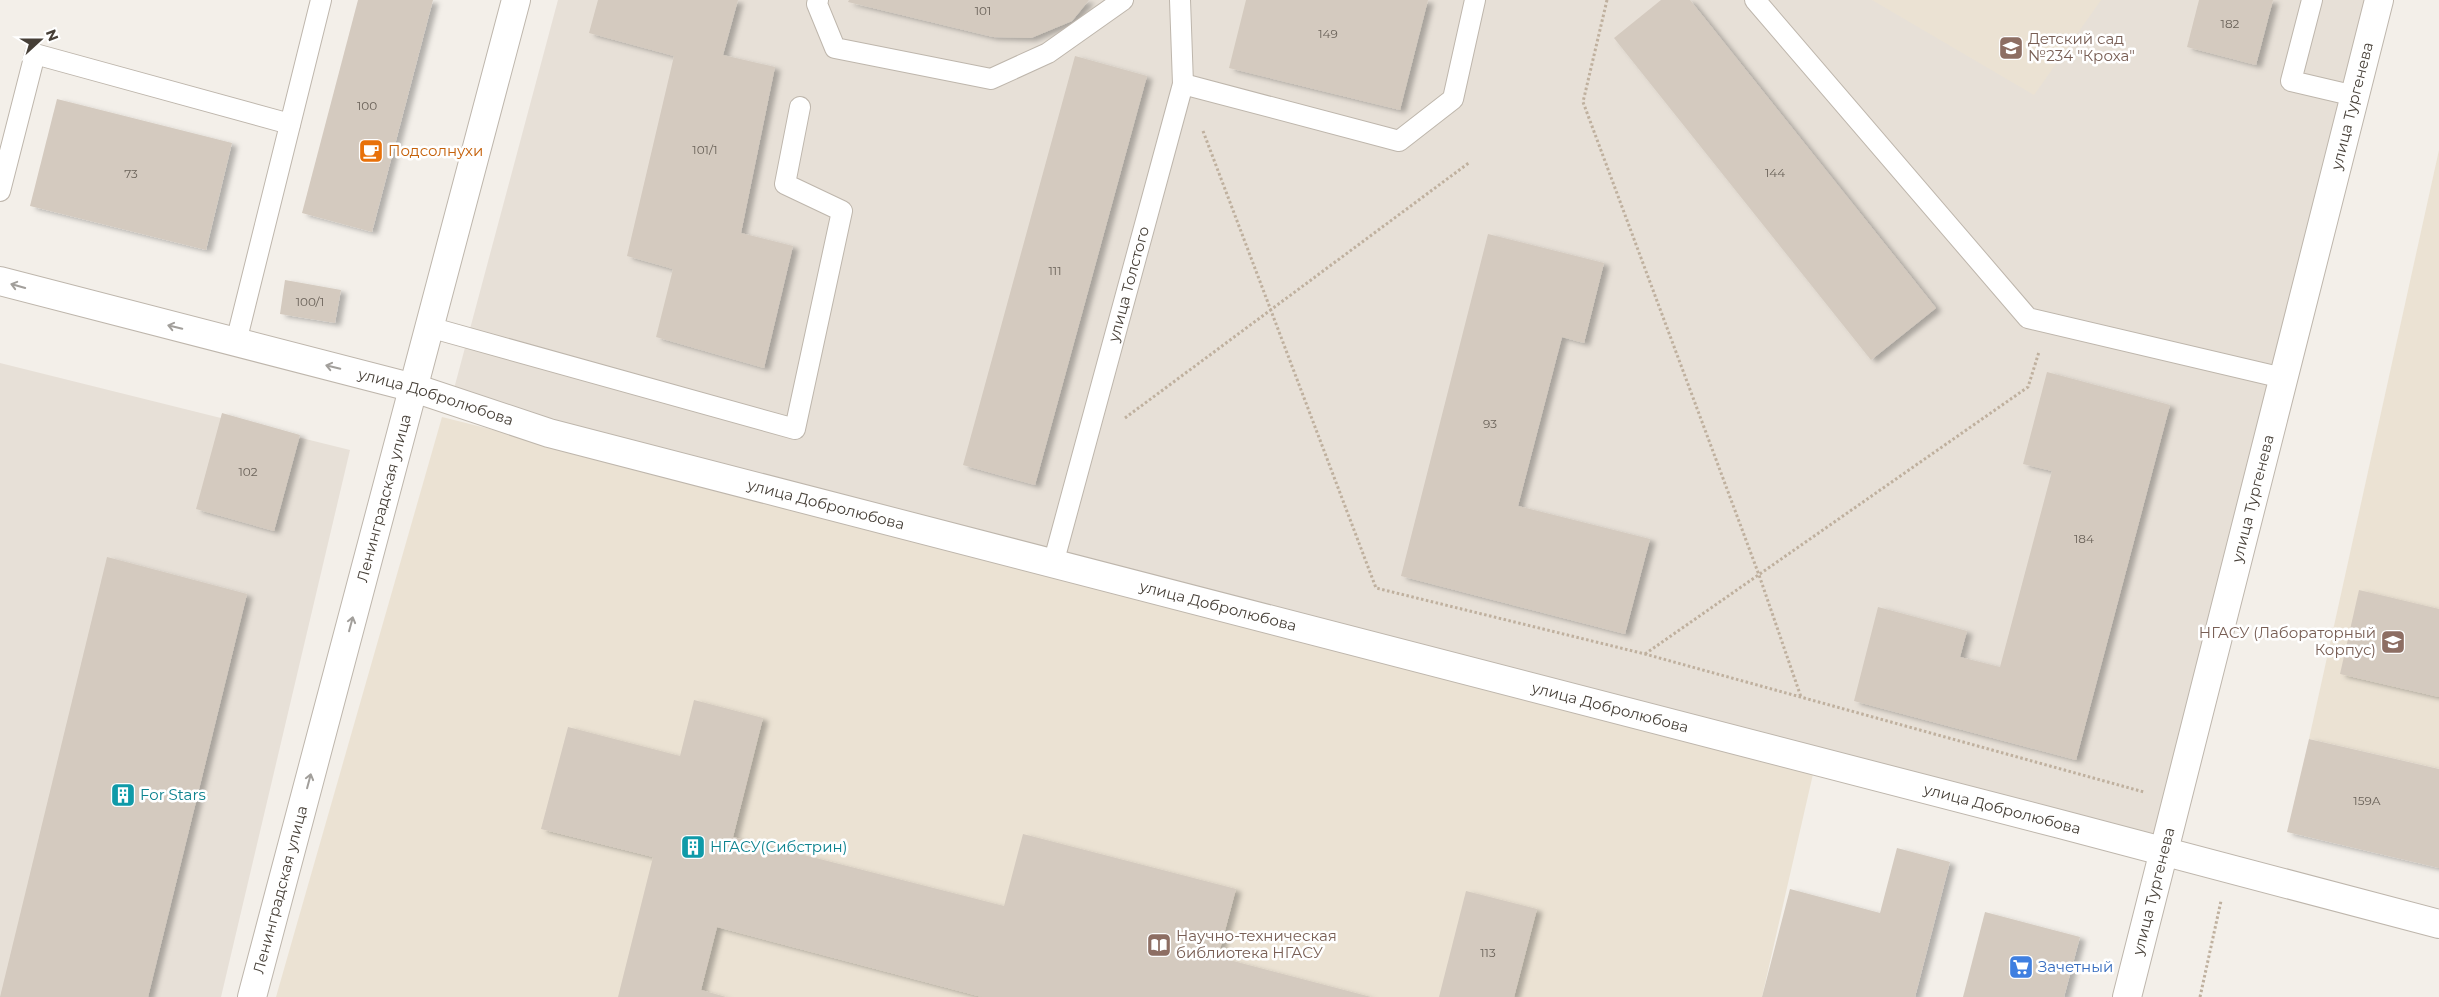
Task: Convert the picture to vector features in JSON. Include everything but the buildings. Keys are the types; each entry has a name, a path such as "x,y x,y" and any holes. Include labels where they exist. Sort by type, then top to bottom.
{"street":[{"name":"Ленинградская улица","path":"252,997 516,0"},
{"name":"улица Тургенева","path":"2127,997 2379,0"},
{"name":"улица Добролюбова","path":"0,281 414,388 549,433 2439,924"}],"lane":[{"path":"236,342 321,0"},
{"path":"818,0 817,4 835,48 990,80 1048,53 1123,0"},
{"name":"улица Толстого","path":"1053,564 1183,84 1180,0"},
{"path":"1183,84 1399,141 1453,99 1475,0"},
{"path":"1755,0 2028,318 2283,378"},
{"path":"2312,0 2291,82 2355,96"},
{"path":"0,191 35,54 290,124"},
{"path":"429,327 795,429 842,211 785,184 800,107"}],"path":[{"path":"1607,0 1584,102 1759,575 1801,698"},
{"path":"1183,84 1272,309 1376,588 1645,654 2176,801"},
{"path":"1121,421 1470,162"},
{"path":"1645,654 2028,387 2048,323"},
{"path":"2200,997 2228,868"}],"shaded area":[{"path":"558,0 2379,0 2163,851 451,400"},
{"name":"Детский сад №234 \"Кроха\"","path":"1872,0 2101,0 2034,95"},
{"path":"2439,150 2439,769 2309,739"},
{"name":"For Stars","path":"0,363 350,450 221,997 0,997"},
{"path":"442,417 1816,761 1762,997 276,997"}],"place":[{"name":"Детский сад №234 \"Кроха\"","path":"2011,48"},
{"name":"Подсолнухи","path":"371,151"},
{"name":"НГАСУ (Лабораторный Корпус)","path":"2393,642"},
{"name":"For Stars","path":"123,795"},
{"name":"НГАСУ(Сибстрин)","path":"693,847"},
{"name":"Научно-техническая библиотека НГАСУ","path":"1159,945"},
{"name":"Зачетный","path":"2021,967"}]}
